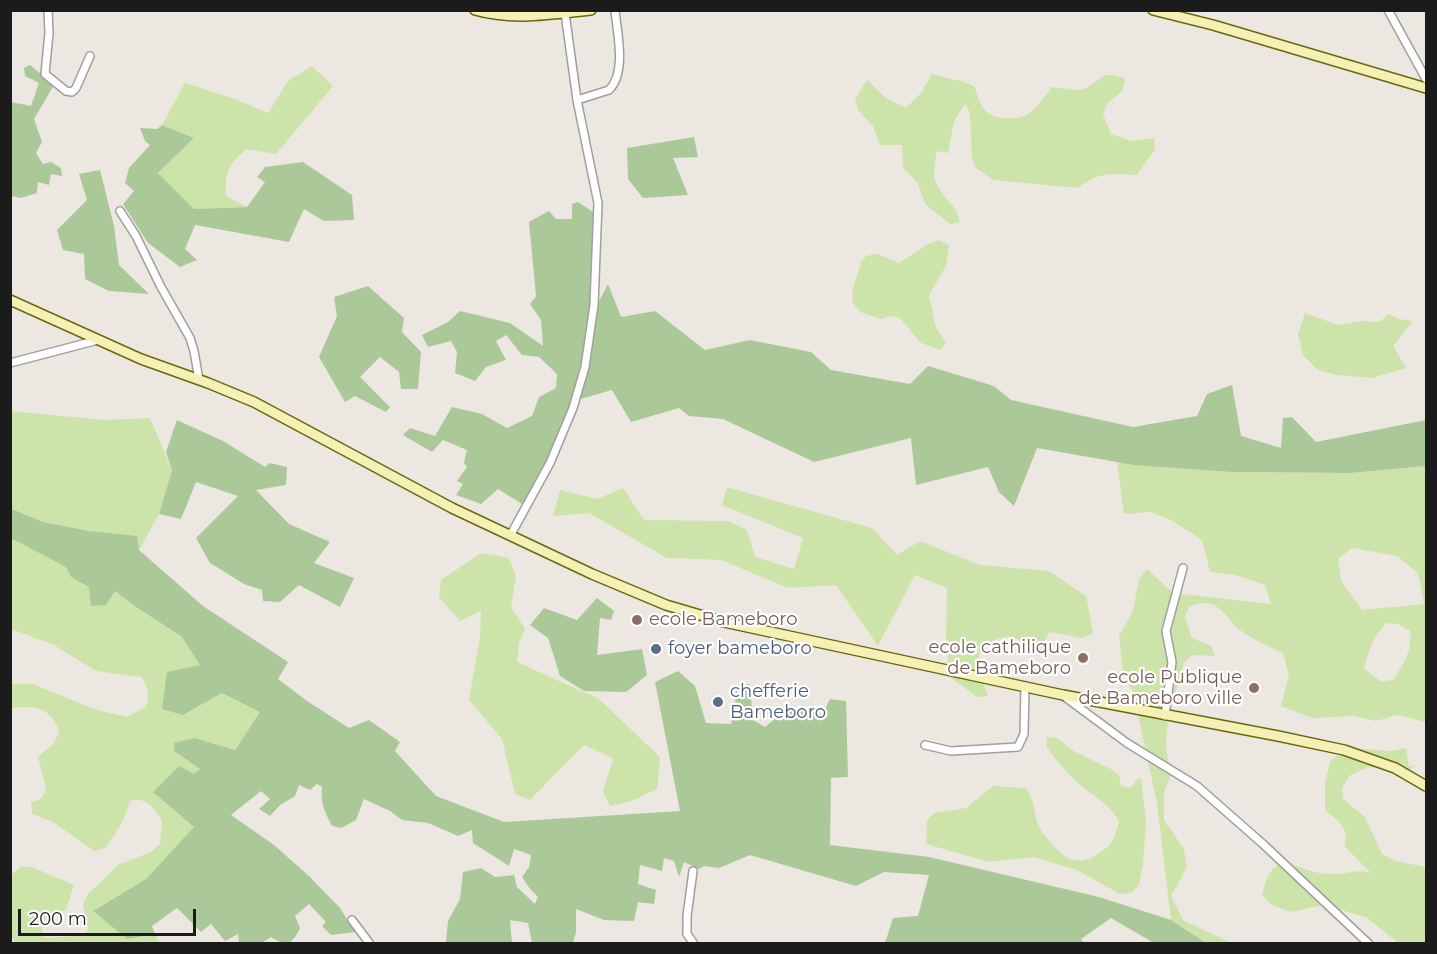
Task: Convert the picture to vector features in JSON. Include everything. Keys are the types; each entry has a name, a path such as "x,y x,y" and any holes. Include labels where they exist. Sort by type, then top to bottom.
{"street":[{"path":"48,10 49,33 45,71 48,77 66,91 72,92 90,56"},
{"path":"475,10 507,15 544,15 591,10"},
{"path":"577,100 609,90 618,74 615,10"},
{"path":"1153,10 1426,88"},
{"path":"1388,10 1426,79"},
{"path":"510,536 563,435 585,367 594,305 598,203 577,100 565,13"},
{"path":"120,211 136,236 190,338 195,351 200,380"},
{"path":"10,300 141,359 200,380 271,410 374,467 510,536 620,587 698,616 1063,695 1344,750 1395,768 1426,786"},
{"path":"10,363 98,340"},
{"path":"1165,716 1172,662 1166,631 1183,568"},
{"path":"925,745 951,751 1018,747 1024,734 1025,687"},
{"path":"1063,695 1127,743 1197,786 1369,944"},
{"path":"693,871 687,934 694,944"},
{"path":"352,920 370,944"}],"green space":[{"path":"30,65 54,85 34,119 42,142 36,153 43,164 51,162 61,168 62,176 51,174 49,185 38,182 37,193 21,198 11,196 11,102 31,106 39,83 25,76 24,68"},
{"path":"312,66 333,86 276,154 247,149 229,169 226,196 247,207 194,209 158,173 194,138 162,125 185,83 235,99 268,113 288,81"},
{"path":"932,74 974,86 987,112 1006,119 1013,119 1031,112 1052,87 1082,89 1104,76 1118,76 1125,79 1123,90 1107,104 1103,114 1111,134 1132,141 1154,138 1155,149 1137,175 1099,176 1078,188 993,180 976,168 972,158 970,113 965,104 954,121 948,153 937,151 935,164 935,182 956,210 960,222 950,224 925,204 918,184 903,167 902,145 880,145 873,126 858,110 855,99 867,80 886,98 906,108 921,93"},
{"path":"162,125 194,138 158,173 194,209 247,207 265,182 257,177 265,167 303,162 352,195 354,220 324,221 304,209 289,242 195,225 185,249 197,260 180,267 148,243 123,204 134,191 125,183 129,168 150,145 145,141 140,128 157,129"},
{"path":"694,137 698,157 673,158 688,195 643,198 628,179 627,148"},
{"path":"100,170 114,226 119,265 149,294 109,291 85,279 84,254 63,250 57,230 87,200 79,174"},
{"path":"578,202 593,212 590,290 582,367 567,420 541,473 522,504 498,489 481,504 456,495 463,484 457,481 467,467 464,463 467,450 443,440 432,452 403,435 410,428 435,436 452,407 482,414 507,428 532,416 539,397 556,388 557,374 539,357 522,355 506,335 496,341 506,360 486,367 475,381 455,373 457,352 451,341 428,347 422,335 448,322 460,311 510,323 543,346 541,320 530,304 536,296 529,222 549,211 556,219 572,219 572,204"},
{"path":"939,240 949,245 946,266 929,295 936,328 946,342 941,350 921,343 900,318 890,316 881,319 860,312 853,303 852,292 861,262 866,256 877,254 899,263 928,244"},
{"path":"608,284 621,317 655,311 705,350 750,340 811,352 831,370 910,384 928,366 994,386 1011,400 1133,427 1197,416 1207,394 1232,385 1241,436 1281,448 1283,418 1292,417 1316,442 1426,420 1426,466 1351,473 1232,472 1134,465 1037,448 1014,506 999,492 988,467 916,485 911,438 814,462 723,419 689,416 679,408 631,422 612,390 577,400 592,349 597,305"},
{"path":"368,286 404,318 402,332 421,352 418,389 401,389 399,372 380,357 360,377 390,407 386,412 355,396 345,402 319,357 337,316 334,297"},
{"path":"1305,313 1338,325 1361,321 1380,322 1388,314 1399,319 1413,321 1393,346 1406,368 1372,378 1337,375 1318,370 1303,355 1298,335"},
{"path":"10,411 104,420 150,418 172,470 159,514 139,550 89,531 43,522 11,508"},
{"path":"177,420 223,441 265,467 270,463 287,467 286,485 256,490 289,524 330,542 314,563 354,578 340,607 299,585 280,602 263,601 262,590 244,584 210,563 196,538 238,496 196,482 181,519 159,514 172,470 166,452"},
{"path":"1117,462 1232,472 1351,473 1426,466 1426,723 1397,715 1376,721 1353,716 1312,718 1281,706 1289,675 1283,653 1244,633 1215,606 1208,603 1189,607 1185,617 1192,638 1211,646 1215,656 1192,655 1184,662 1169,717 1166,745 1172,772 1164,792 1164,820 1184,849 1187,867 1171,896 1184,921 1232,943 1206,943 1171,920 1157,803 1137,711 1138,702 1123,672 1119,636 1133,611 1139,579 1147,569 1173,593 1271,604 1265,585 1235,575 1210,572 1202,540 1171,520 1150,512 1124,514","holes":["1352,548 1397,556 1418,573 1424,604 1362,610 1341,581 1338,559","1387,623 1398,624 1410,631 1411,638 1404,663 1393,680 1382,682 1364,669 1369,650 1382,627"]},
{"path":"727,487 872,528 897,555 920,541 980,565 1049,571 1086,596 1093,633 1082,638 1049,632 1040,652 1029,653 1022,642 1013,637 1003,637 991,642 982,648 978,660 980,676 988,696 977,697 950,677 946,641 947,588 915,575 878,646 836,585 788,588 721,560 667,558 589,513 553,516 560,490 597,499 623,488 644,520 728,521 747,530 755,557 794,569 803,538 722,505"},
{"path":"10,508 43,522 89,531 137,536 139,550 203,606 288,662 278,679 349,728 369,720 400,742 395,751 436,796 504,822 680,811 655,682 678,671 695,686 706,723 731,724 736,685 750,684 753,720 765,727 787,709 823,714 830,699 846,701 848,777 831,778 830,845 929,857 1099,897 1171,920 1206,943 1154,943 1111,918 1081,939 1084,943 885,943 893,918 918,916 929,875 884,872 856,886 750,855 719,868 704,866 699,869 684,862 679,877 674,861 664,858 662,871 640,865 638,884 656,890 654,904 638,902 634,921 604,920 576,909 576,932 573,943 532,943 528,923 510,920 512,943 402,943 446,942 448,921 460,899 463,872 481,868 495,877 514,875 517,887 535,904 538,897 522,877 529,867 531,855 514,849 509,866 473,843 472,830 458,836 428,823 402,820 390,811 364,799 356,820 341,828 332,826 324,807 322,787 317,784 310,790 299,785 295,796 280,805 270,816 259,809 270,799 261,791 231,815 274,845 309,876 340,908 355,932 331,935 322,926 326,922 309,904 295,916 300,928 288,943 271,937 261,943 239,943 238,934 225,941 211,924 201,932 177,908 152,926 155,934 127,939 93,911 146,879 194,827 153,792 179,766 194,774 200,769 174,751 174,743 195,738 235,750 260,712 222,693 183,715 162,709 167,672 200,665 182,637 115,591 106,605 91,606 89,587 71,577 66,567 11,538"},
{"path":"12,537 66,567 71,577 89,587 115,590 136,607 182,637 201,665 183,715 222,693 261,712 235,750 195,738 174,751 200,769 194,774 194,827 146,879 93,911 127,939 155,934 160,943 16,943 11,936 11,875 21,867 32,867 74,885 66,910 46,918 41,928 44,938 78,936 88,931 83,905 87,895 118,865 151,852 160,844 162,821 146,802 130,801 123,821 106,848 94,851 53,822 32,814 31,803 42,798 46,788 38,757 54,743 59,732 52,717 41,710 27,707 11,708 11,684 33,684 94,709 127,717 146,707 148,691 141,677 96,671 54,645 11,629"},
{"path":"481,553 509,558 516,576 511,607 525,629 519,642 517,662 599,699 660,757 657,789 632,801 610,806 603,792 613,758 584,745 530,800 515,794 502,739 469,700 480,637 481,611 460,621 439,597 441,580"},
{"path":"597,598 614,611 611,620 600,618 597,655 642,649 647,675 626,692 584,691 560,676 548,638 530,625 544,608 577,620"},
{"path":"1047,737 1057,738 1075,752 1111,769 1119,775 1121,786 1131,788 1137,779 1141,778 1146,820 1143,864 1139,885 1131,893 1120,894 1077,870 1033,857 989,862 926,844 927,821 934,813 966,808 993,786 1025,788 1033,802 1040,829 1064,856 1080,861 1104,850 1114,838 1119,821 1106,805 1083,788 1066,771 1047,748"},
{"path":"1349,748 1390,751 1406,748 1409,767 1417,765 1405,772 1368,767 1349,776 1342,788 1343,799 1365,817 1382,854 1396,861 1426,867 1426,943 1398,943 1366,917 1323,905 1290,912 1270,904 1262,895 1267,879 1273,869 1280,864 1330,874 1361,871 1371,873 1344,846 1346,835 1342,825 1325,810 1325,782 1331,760"}],"place":[{"name":"ecole Bameboro","path":"637,620"},
{"name":"foyer bameboro","path":"656,649"},
{"name":"ecole cathilique de Bameboro","path":"1083,658"},
{"name":"ecole Publique de Bameboro ville","path":"1254,688"},
{"name":"chefferie Bameboro","path":"718,702"}]}
